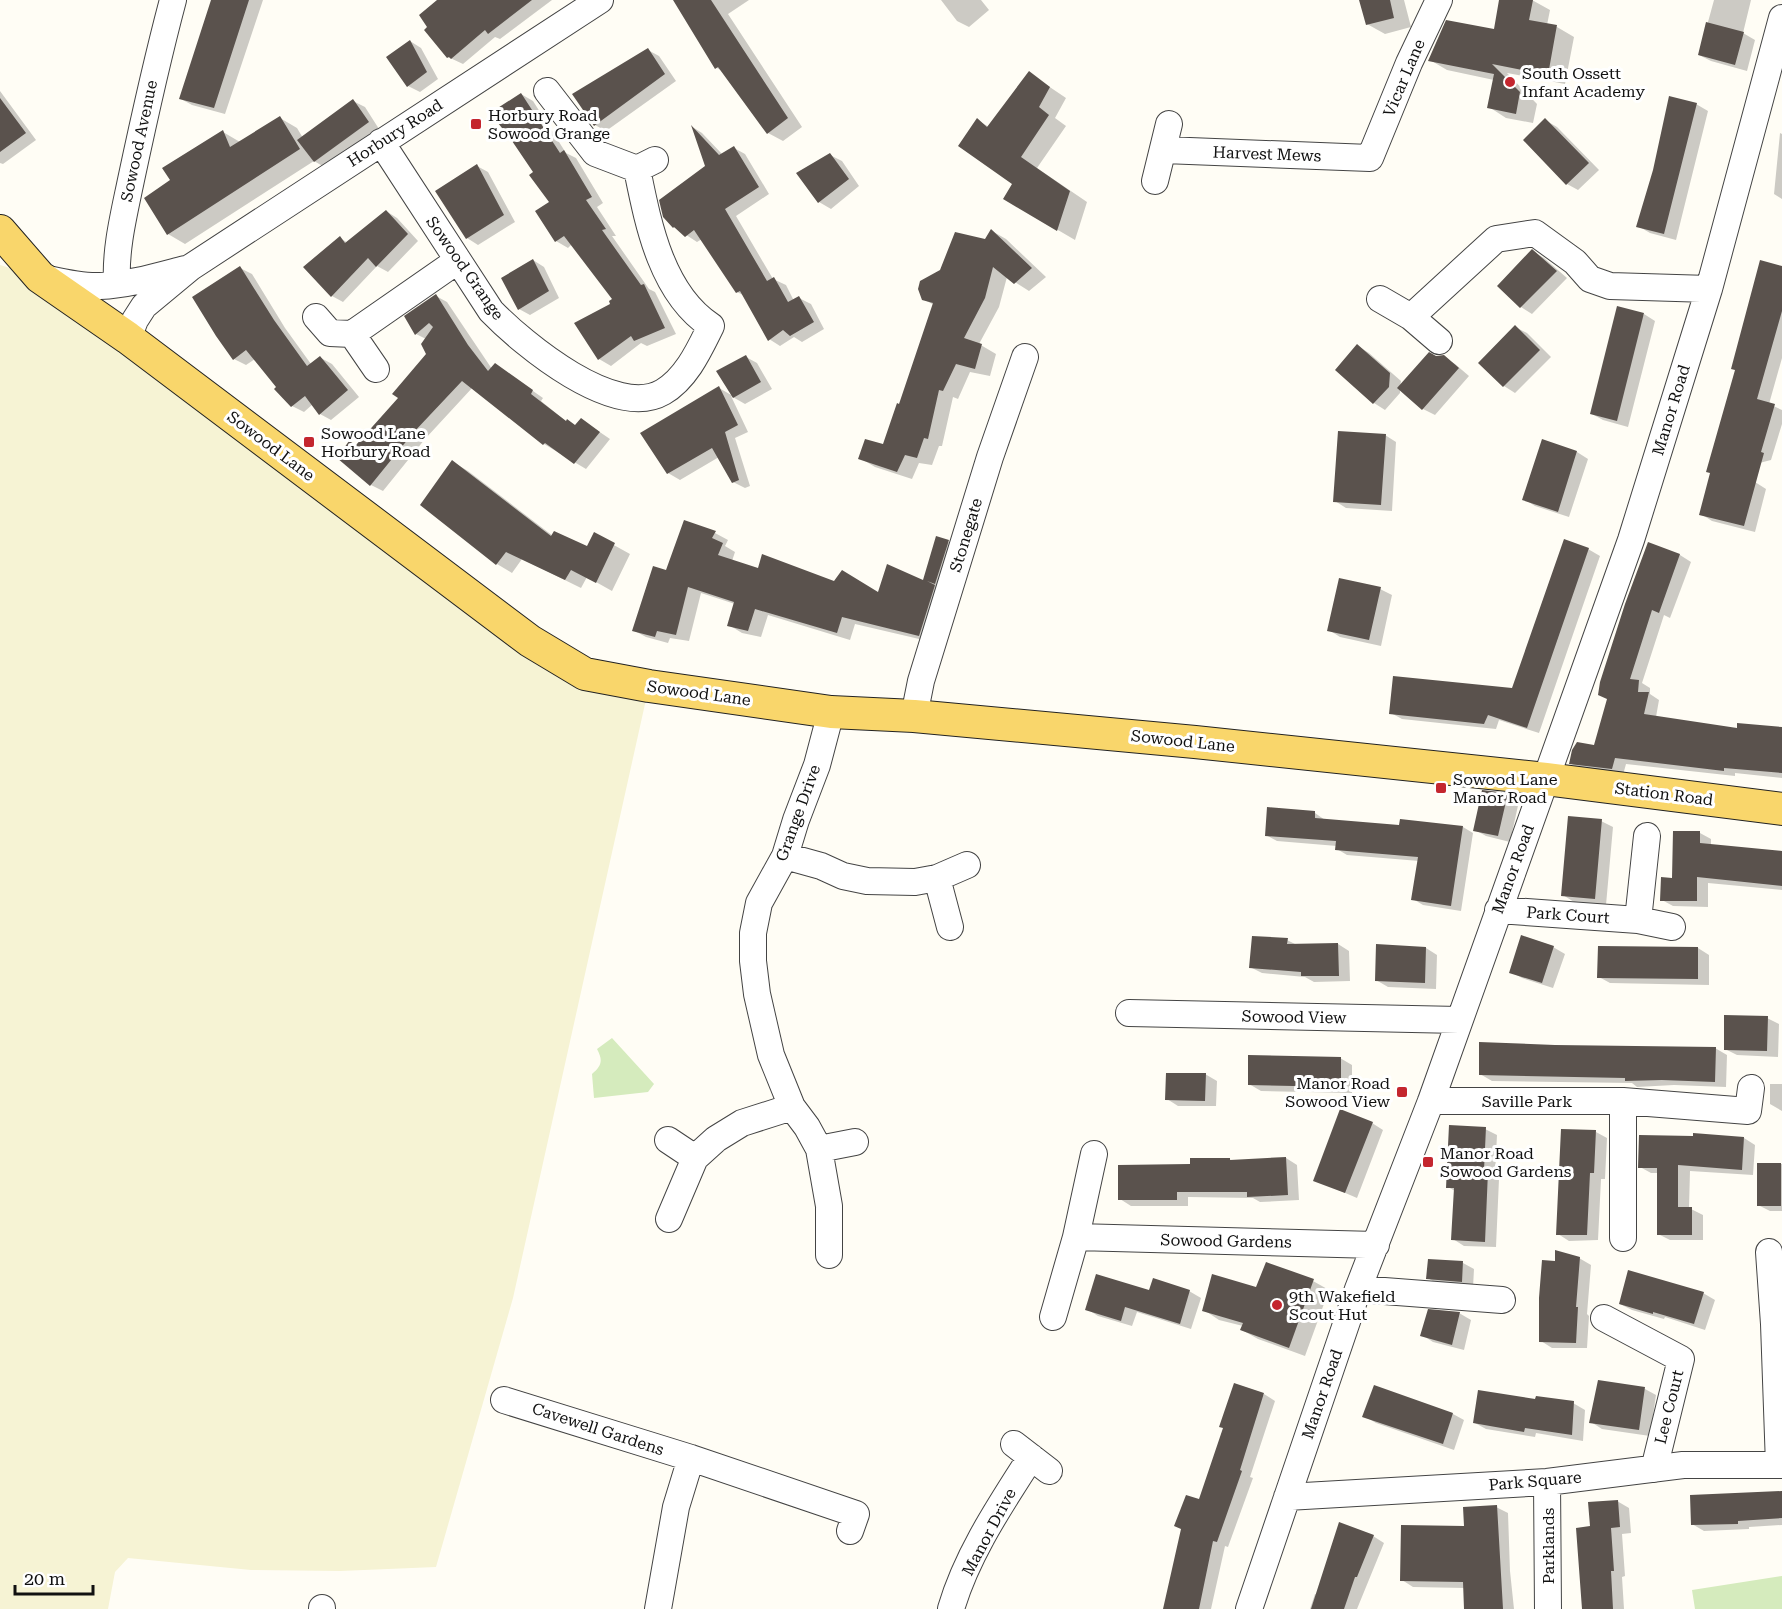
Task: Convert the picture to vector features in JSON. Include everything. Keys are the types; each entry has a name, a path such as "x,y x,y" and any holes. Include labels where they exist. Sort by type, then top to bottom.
{"main road":[{"name":"Sowood Lane","path":"0,231 40,277 128,338 531,641 585,674 649,686 831,712 914,716 1183,741 1546,779"},
{"name":"Station Road","path":"1546,779 1782,809"}],"street":[{"name":"Sowood Avenue","path":"117,284 116,263 123,218 152,78 173,0"},
{"name":"Horbury Road","path":"128,338 144,306 191,267 600,0"},
{"name":"Vicar Lane","path":"1370,158 1408,63 1439,0"},
{"name":"Manor Road","path":"1249,1609 1358,1289 1431,1101 1631,540 1709,289 1782,18"},
{"name":"Sowood Grange","path":"381,142 491,311 512,333 546,357 608,394 628,399 645,398 663,392 679,379 697,354 711,326 698,317 666,270 644,201 646,164 595,153 547,91"},
{"path":"1155,181 1169,124"},
{"name":"Harvest Mews","path":"1164,150 1370,158"},
{"path":"1412,317 1496,239 1535,233 1575,262 1590,279 1610,286 1709,289"},
{"path":"316,317 330,333 352,334 457,261"},
{"name":"Horbury Road","path":"40,277 68,284 100,286 191,267"},
{"path":"1380,299 1412,317 1439,341"},
{"path":"352,334 376,369"},
{"name":"Stonegate","path":"914,716 921,681 990,457 1025,357"},
{"name":"Grange Drive","path":"829,1256 829,1206 819,1149 807,1127 792,1107 771,1055 757,994 753,961 753,933 759,903 785,856 817,765 831,712"},
{"path":"1638,920 1647,836"},
{"path":"785,856 821,866 843,876 867,880 915,882 937,878 967,865"},
{"path":"937,878 950,927"},
{"name":"Park Court","path":"1498,910 1638,920 1672,927"},
{"name":"Sowood View","path":"1129,1013 1459,1020"},
{"name":"Saville Park","path":"1431,1101 1623,1101 1748,1111 1751,1088"},
{"path":"1623,1101 1623,1239"},
{"path":"669,1219 695,1158 716,1139 742,1123 792,1107"},
{"path":"668,1140 695,1158"},
{"path":"819,1149 855,1142"},
{"path":"1053,1317 1076,1237 1094,1154"},
{"name":"Sowood Gardens","path":"1076,1237 1376,1245"},
{"path":"1769,1252 1778,1323 1780,1465"},
{"path":"1358,1289 1502,1300"},
{"name":"Lee Court","path":"1604,1318 1681,1359 1654,1469"},
{"name":"Cavewell Gardens","path":"504,1400 691,1458 856,1514 850,1531"},
{"path":"658,1609 675,1507 691,1458"},
{"name":"Manor Drive","path":"951,1609 978,1545 1003,1501 1032,1458"},
{"name":"Park Square","path":"1287,1497 1547,1482 1683,1465 1780,1465"},
{"name":"Parklands","path":"1547,1482 1548,1609"}],"shaded area":[{"path":"0,265 40,277 531,641 649,686 513,1298 436,1567 340,1571 251,1570 128,1558 115,1572 108,1609 0,1609"}],"green space":[{"path":"612,1038 654,1084 648,1092 594,1098 592,1074 600,1065 601,1060 597,1049"},
{"path":"1782,1576 1782,1609 1695,1609 1692,1590"}],"building":[{"path":"211,0 249,0 214,108 179,99"},
{"path":"437,0 532,0 488,34 485,30 451,59 447,58 424,30 427,27 419,15"},
{"path":"673,0 711,0 788,118 767,134 718,67 715,69"},
{"path":"1359,0 1390,0 1394,18 1366,25"},
{"path":"1499,0 1533,0 1529,20 1557,25 1548,75 1492,64 1520,92 1516,114 1487,108 1494,74 1428,61 1446,20 1494,29"},
{"path":"1706,22 1744,32 1735,65 1698,55"},
{"path":"410,40 427,72 407,87 386,57"},
{"path":"648,48 665,74 594,126 572,94"},
{"path":"1029,71 1050,87 1039,107 1049,115 1021,157 1070,191 1057,231 1003,199 1012,184 958,146 977,118 987,127"},
{"path":"521,93 560,153 564,150 592,197 586,200 606,229 602,230 641,285 644,284 665,328 634,341 631,336 598,360 574,323 610,304 609,301 612,299 564,236 555,242 535,211 549,202 529,175 533,172 490,113"},
{"path":"1669,96 1697,103 1664,234 1636,227 1653,170"},
{"path":"0,98 26,133 0,152"},
{"path":"353,99 369,122 314,162 297,140"},
{"path":"280,116 300,149 167,235 144,198 170,180 162,168 223,130 230,147"},
{"path":"1545,118 1589,163 1566,185 1523,140"},
{"path":"691,125 719,155 734,146 759,187 725,209 767,281 774,277 788,302 799,296 814,322 790,336 783,330 768,341 740,291 736,293 694,230 685,237 663,217 659,200 705,166"},
{"path":"830,153 849,179 818,203 796,173"},
{"path":"477,164 504,215 466,239 435,191"},
{"path":"386,210 408,234 376,267 368,258 331,297 303,267 340,236 345,243"},
{"path":"991,229 1032,268 1014,284 993,267 985,298 964,338 982,344 975,369 956,364 943,391 939,390 928,439 924,438 917,458 905,455 897,472 858,459 865,439 883,444 897,403 899,404 933,303 922,300 918,289 920,281 940,270 955,232 985,239"},
{"path":"1532,249 1557,271 1520,308 1497,286"},
{"path":"533,259 549,291 518,310 501,278"},
{"path":"1760,260 1782,266 1782,311 1757,399 1775,404 1744,526 1699,515 1710,473 1706,472 1735,370 1731,369"},
{"path":"240,266 274,320 307,366 320,356 348,390 319,415 305,396 291,407 274,389 276,387 246,350 233,360 192,297"},
{"path":"436,294 468,345 488,371 495,363 533,390 531,394 566,421 567,419 575,425 581,418 600,432 574,464 545,443 543,445 462,381 413,433 370,486 337,458 349,441 356,445 398,398 392,394 426,354 421,344 433,327 429,323 415,335 404,316"},
{"path":"1617,306 1644,313 1617,421 1590,414"},
{"path":"1515,325 1540,350 1503,387 1478,363"},
{"path":"1357,344 1390,373 1389,387 1373,404 1335,370"},
{"path":"1429,352 1436,356 1444,355 1459,368 1422,410 1397,388"},
{"path":"746,355 761,382 733,398 716,371"},
{"path":"719,386 738,425 725,432 739,480 732,483 712,448 667,474 640,433"},
{"path":"1338,431 1386,434 1381,505 1333,502"},
{"path":"1542,439 1577,451 1558,512 1522,500"},
{"path":"452,460 551,536 554,531 587,546 594,532 615,543 596,583 571,570 565,580 506,552 496,565 420,505"},
{"path":"684,520 716,531 712,538 723,543 718,555 758,568 762,554 834,581 842,570 878,592 887,564 923,580 936,536 949,540 935,584 927,581 935,585 919,636 842,617 837,633 755,609 748,631 727,626 734,602 688,587 676,635 657,631 655,637 632,631 653,566 666,570"},
{"path":"1564,539 1589,548 1527,728 1488,715 1484,724 1389,714 1393,676 1512,688"},
{"path":"1648,542 1680,554 1659,613 1652,610 1630,679 1639,680 1638,692 1649,692 1644,714 1737,728 1737,723 1782,727 1782,773 1724,768 1724,771 1615,758 1612,769 1569,764 1572,750 1577,742 1594,745 1607,699 1598,695 1600,682"},
{"path":"1339,578 1381,587 1369,640 1327,631"},
{"path":"1482,790 1508,793 1498,836 1473,831"},
{"path":"1267,807 1315,811 1315,818 1399,825 1400,819 1463,826 1451,906 1411,900 1418,857 1335,850 1336,841 1265,836"},
{"path":"1568,816 1602,819 1595,899 1561,896"},
{"path":"1673,831 1700,831 1700,843 1782,851 1782,886 1697,877 1697,901 1660,901 1661,877 1672,878"},
{"path":"1521,935 1554,946 1542,983 1509,973"},
{"path":"1252,936 1288,938 1287,944 1338,943 1339,976 1301,976 1301,972 1249,968"},
{"path":"1376,944 1426,947 1425,983 1375,981"},
{"path":"1598,946 1698,947 1698,979 1597,978"},
{"path":"1724,1015 1768,1016 1767,1051 1724,1050"},
{"path":"1479,1042 1716,1047 1715,1082 1479,1075"},
{"path":"1248,1055 1341,1057 1341,1087 1248,1085"},
{"path":"1166,1073 1206,1073 1205,1101 1165,1100"},
{"path":"1340,1109 1373,1122 1345,1193 1313,1181"},
{"path":"1449,1125 1486,1127 1484,1170 1488,1171 1485,1242 1451,1240 1454,1188 1446,1188"},
{"path":"1561,1129 1596,1130 1594,1173 1590,1173 1587,1235 1556,1235"},
{"path":"1693,1133 1744,1137 1742,1170 1678,1165 1678,1207 1692,1207 1692,1235 1657,1235 1657,1168 1638,1168 1639,1135 1693,1136"},
{"path":"1286,1157 1288,1195 1247,1197 1247,1192 1177,1192 1177,1200 1118,1200 1118,1165 1190,1164 1190,1158 1230,1158 1230,1160"},
{"path":"1757,1163 1781,1163 1781,1206 1757,1206"},
{"path":"1555,1250 1580,1257 1576,1343 1539,1342 1542,1260 1555,1261"},
{"path":"1428,1259 1463,1261 1462,1282 1426,1279"},
{"name":"9th Wakefield Scout Hut","path":"1266,1262 1314,1279 1289,1348 1240,1330 1243,1323 1202,1311 1212,1274 1256,1287"},
{"path":"1628,1270 1704,1292 1694,1324 1619,1304"},
{"path":"1096,1274 1149,1290 1153,1278 1190,1290 1180,1324 1125,1307 1121,1321 1085,1310"},
{"path":"1428,1309 1460,1312 1452,1345 1420,1336"},
{"path":"1598,1380 1645,1387 1639,1430 1589,1423"},
{"path":"1234,1383 1264,1393 1240,1470 1242,1471 1217,1542 1213,1541 1199,1609 1163,1609 1181,1529 1174,1526 1186,1495 1199,1499 1223,1428 1219,1427"},
{"path":"1374,1385 1453,1413 1443,1444 1362,1417"},
{"path":"1478,1390 1535,1399 1536,1396 1574,1401 1572,1435 1525,1428 1524,1432 1473,1423"},
{"path":"1782,1491 1782,1518 1738,1521 1738,1524 1691,1525 1690,1495"},
{"path":"1618,1500 1620,1527 1611,1528 1614,1571 1611,1571 1613,1609 1582,1609 1576,1528 1590,1526 1588,1502"},
{"path":"1497,1505 1503,1609 1464,1609 1463,1582 1400,1581 1401,1525 1464,1526 1463,1507"},
{"path":"1339,1522 1374,1535 1357,1577 1355,1577 1344,1609 1311,1609"}],"place":[{"name":"South Ossett Infant Academy","path":"1510,82"},
{"name":"Horbury Road Sowood Grange","path":"476,124"},
{"name":"Sowood Lane Horbury Road","path":"309,442"},
{"name":"Sowood Lane Manor Road","path":"1441,788"},
{"name":"Manor Road Sowood View","path":"1402,1092"},
{"name":"Manor Road Sowood Gardens","path":"1428,1162"},
{"name":"9th Wakefield Scout Hut","path":"1277,1305"}]}
